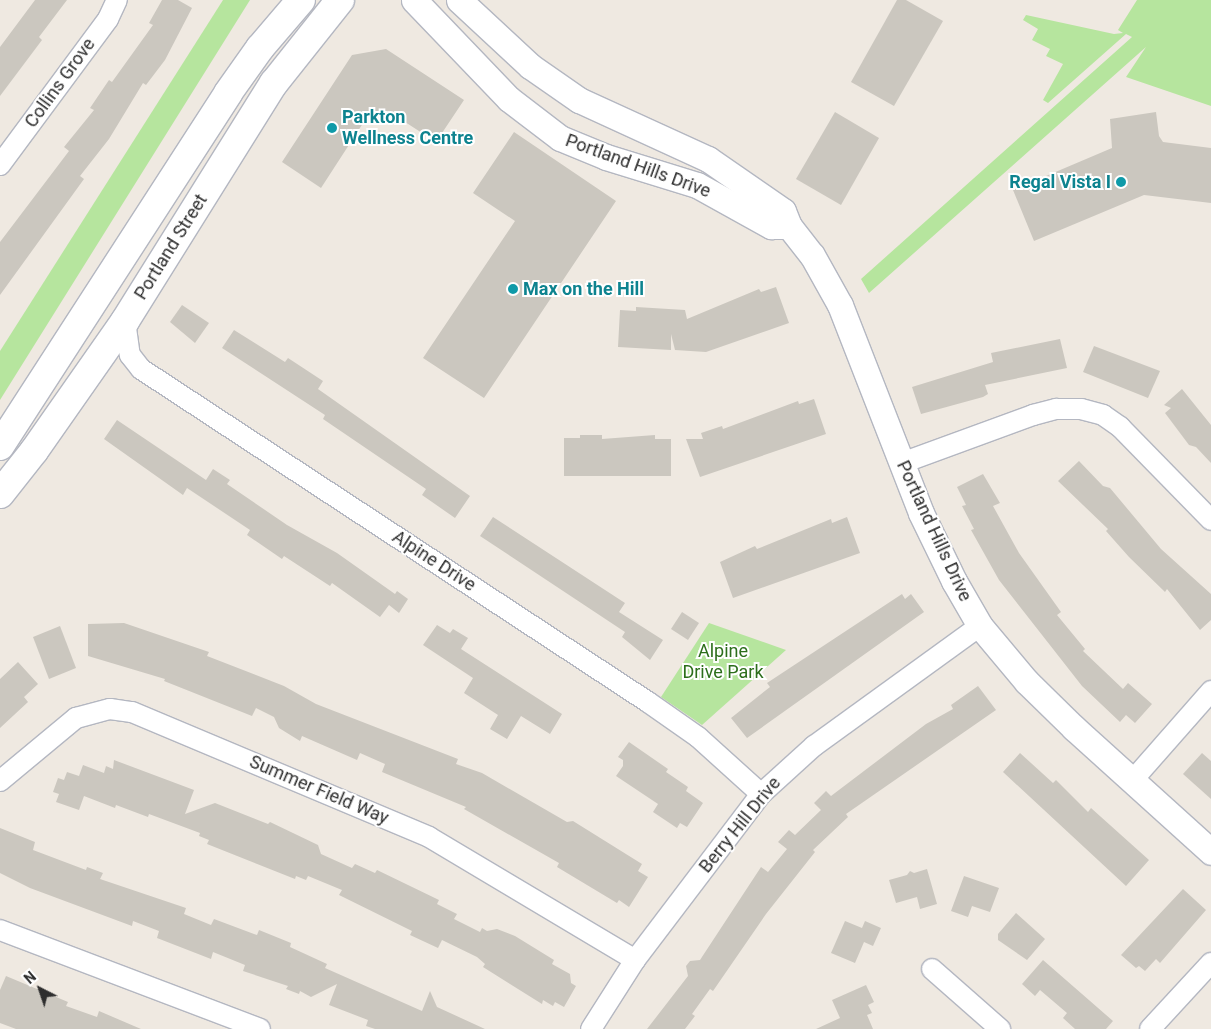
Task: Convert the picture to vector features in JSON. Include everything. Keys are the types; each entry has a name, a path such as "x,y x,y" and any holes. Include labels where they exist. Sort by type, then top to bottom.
{"main road":[{"name":"Portland Street","path":"0,446 228,93 260,48 301,0"},
{"name":"Portland Street","path":"0,494 34,451 125,321 274,83 340,0"}],"street":[{"name":"Collins Grove","path":"0,165 108,19 117,0"},
{"name":"Portland Hills Drive","path":"414,0 509,98 560,138 606,157 697,185 771,226 788,226"},
{"name":"Portland Hills Drive","path":"459,0 530,66 579,100 715,163 783,211 788,226 812,255 840,305 902,463 954,581 980,626 1027,682 1211,852"},
{"name":"Alpine Drive","path":"125,321 130,355 141,369 669,717 698,738 761,794"},
{"path":"902,463 1033,415 1056,409 1081,409 1103,416 1120,427 1211,520"},
{"name":"Berry Hill Drive","path":"591,1029 635,960 761,794 821,740 980,626"},
{"path":"1132,781 1211,691"},
{"name":"Summer Field Way","path":"0,781 76,718 110,709 132,712 429,837 635,960"},
{"path":"0,930 260,1029"},
{"path":"1150,1029 1211,963"},
{"path":"932,969 1000,1029"}],"green space":[{"path":"223,0 250,0 0,400 0,351"},
{"path":"1137,0 1211,0 1211,106 1126,77 1146,47 869,293 861,279 1132,37 1126,34 1048,103 1043,100 1063,64 1046,56 1050,49 1032,40 1038,29 1023,20 1026,15 1114,34 1123,33 1118,30"},
{"name":"Alpine Drive Park","path":"709,623 786,650 702,725 661,697"}],"building":[{"path":"35,0 67,0 39,37 42,40 0,96 0,47"},
{"path":"162,0 178,0 192,8 165,60 146,85 143,83 109,139 80,176 84,179 0,295 0,242 69,151 64,147 94,110 90,108 109,80 112,82 153,25 149,23"},
{"path":"897,0 906,0 943,21 894,106 851,82"},
{"name":"Parkton Wellness Centre","path":"386,49 464,100 436,142 388,111 369,114 321,188 282,162 352,55"},
{"path":"835,112 879,138 841,205 796,179"},
{"name":"Regal Vista I","path":"1156,112 1159,136 1163,142 1211,148 1211,203 1144,195 1034,241 1013,190 1112,148 1110,119"},
{"name":"Max on the Hill","path":"514,132 616,201 484,398 423,358 515,221 473,193"},
{"path":"776,287 789,323 706,352 675,350 671,334 671,350 618,347 620,310 636,311 636,307 685,310 687,319 759,289 761,292"},
{"path":"182,305 209,323 195,343 170,322"},
{"path":"234,330 285,362 288,358 323,381 318,389 470,496 455,518 422,495 426,489 323,419 325,415 222,348"},
{"path":"1060,339 1067,368 985,385 988,394 983,397 921,414 912,387 993,362 991,353"},
{"path":"1094,346 1160,371 1148,398 1083,372"},
{"path":"1182,389 1211,425 1211,463 1196,447 1189,445 1165,413 1171,408 1164,405"},
{"path":"814,399 826,434 700,477 686,439 703,439 701,433 722,426 723,429 798,401 799,404"},
{"path":"117,420 206,480 213,469 230,480 227,484 287,525 337,553 395,594 397,591 408,599 399,613 389,605 380,617 332,583 330,586 284,556 282,559 247,535 250,530 187,488 183,495 104,439"},
{"path":"580,435 602,435 602,439 655,435 655,439 671,439 671,476 564,476 564,438 580,438"},
{"path":"1079,461 1103,486 1110,488 1161,549 1211,594 1211,620 1200,630 1167,589 1165,592 1129,557 1106,531 1108,529 1058,481"},
{"path":"983,474 1000,503 993,506 1019,553 1061,612 1057,615 1085,649 1083,651 1123,689 1128,683 1152,704 1135,723 1126,715 1120,722 1082,686 999,580 971,530 974,529 962,506 966,505 957,487"},
{"path":"493,517 625,603 619,612 663,640 650,660 622,637 625,632 480,536"},
{"path":"847,517 860,553 733,598 720,562 755,546 757,549 831,519 832,523"},
{"path":"902,594 905,599 911,594 924,612 747,738 731,718 770,687 767,683"},
{"path":"682,612 699,623 688,640 671,629"},
{"path":"124,623 209,652 207,656 284,686 316,704 458,759 456,764 482,773 567,822 573,821 642,864 638,871 648,877 629,907 619,900 617,903 557,867 559,863 464,809 466,807 382,772 385,764 360,753 357,760 302,736 300,741 279,728 274,717 256,708 252,716 164,681 165,679 88,656 88,624"},
{"path":"437,625 450,633 453,629 468,638 461,649 562,714 550,734 521,716 507,739 490,729 498,715 464,693 473,678 423,645"},
{"path":"60,626 76,668 49,679 33,637"},
{"path":"18,662 38,684 24,697 28,702 0,728 0,679"},
{"path":"978,686 996,710 846,814 848,817 813,850 815,852 766,914 713,991 710,989 692,1014 695,1016 685,1029 647,1029 688,976 686,966 690,961 700,960 761,867 768,872 787,849 778,842 789,830 795,835 821,810 814,803 826,791 831,796 926,724 953,709 951,705"},
{"path":"629,742 668,769 666,772 688,787 686,791 703,803 687,827 680,823 677,828 653,812 658,804 616,776 623,766 623,760 618,757"},
{"path":"1020,753 1053,783 1056,780 1088,812 1091,808 1149,860 1126,886 1003,772"},
{"path":"1202,753 1211,761 1211,799 1183,774"},
{"path":"114,760 194,790 185,814 215,803 268,824 270,822 318,845 321,854 352,868 355,864 375,873 377,870 439,900 437,904 457,914 454,919 480,932 482,928 487,931 497,929 515,936 554,960 552,964 570,974 571,983 576,986 564,1007 555,1002 553,1006 543,1000 542,1004 483,967 485,964 477,957 442,940 438,948 410,935 412,931 339,895 342,890 308,876 306,880 296,876 295,879 207,844 209,840 199,836 200,833 149,814 148,817 116,805 115,808 84,796 79,810 56,802 59,794 53,792 58,778 64,780 67,772 79,776 83,765 104,773 106,766 113,769"},
{"path":"0,828 35,842 33,850 86,870 87,867 103,873 100,879 186,908 184,914 211,925 214,919 257,935 259,930 291,943 290,947 327,964 325,968 422,1011 430,991 437,1007 485,1029 375,1029 366,1026 368,1020 329,1005 337,984 311,997 300,991 299,994 286,989 288,986 243,971 245,965 213,952 211,959 157,938 159,931 133,921 132,926 30,888 0,873"},
{"path":"927,869 937,904 920,909 917,897 896,903 889,880 907,875 910,871 914,873"},
{"path":"964,876 999,888 990,912 972,906 968,917 951,911"},
{"path":"1183,889 1206,910 1160,963 1156,959 1145,971 1139,966 1136,968 1121,955"},
{"path":"1016,913 1045,939 1027,960 998,940 998,934"},
{"path":"845,921 862,928 865,921 881,928 873,946 864,942 855,963 831,953"},
{"path":"1043,960 1113,1021 1106,1029 1075,1029 1063,1018 1067,1013 1040,990 1035,996 1022,984"},
{"path":"6,976 68,1002 66,1006 97,1017 99,1011 141,1029 16,1029 0,1023 0,990"},
{"path":"866,985 874,1002 868,1005 872,1013 867,1015 873,1029 816,1029 840,1018 832,1000"}],"place":[{"name":"Parkton Wellness Centre","path":"332,128"},
{"name":"Regal Vista I","path":"1121,182"},
{"name":"Max on the Hill","path":"513,289"}]}
